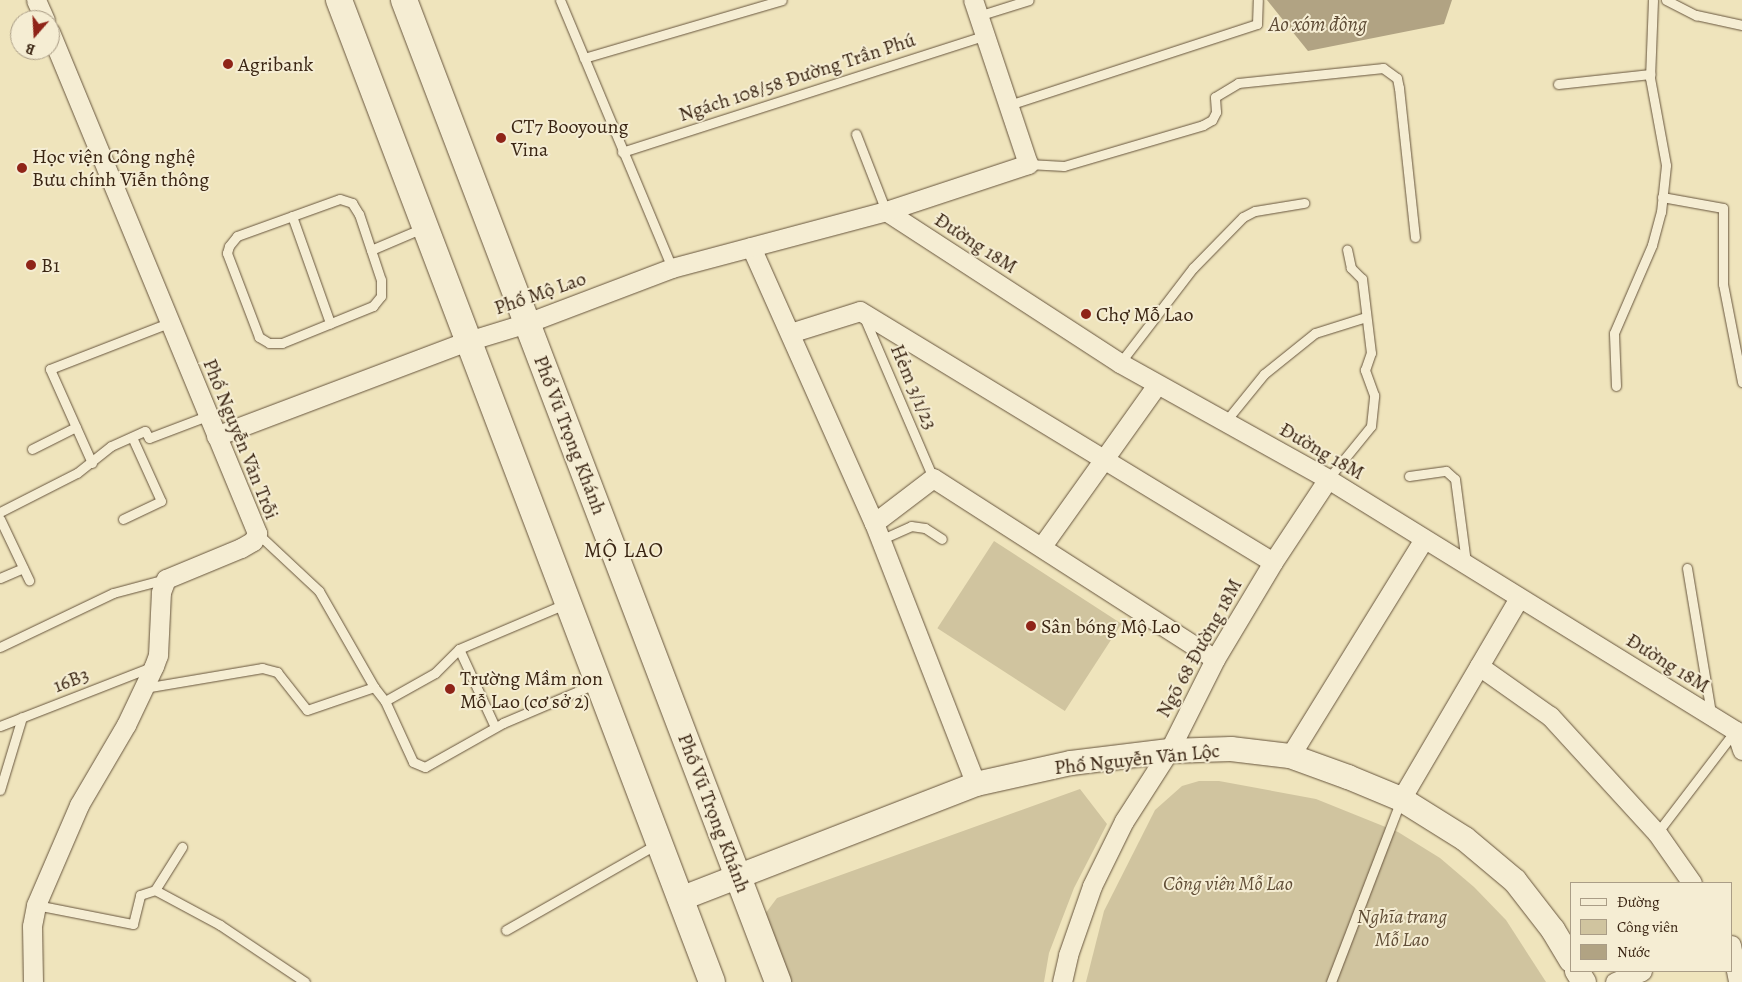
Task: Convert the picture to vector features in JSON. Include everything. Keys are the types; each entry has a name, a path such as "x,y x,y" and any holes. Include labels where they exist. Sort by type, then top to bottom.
{"main road":[{"path":"339,0 428,226 468,341 712,982"},
{"name":"Phố Vũ Trọng Khánh","path":"404,0 778,982"}],"street":[{"path":"976,8 983,36 1028,164"},
{"name":"Phố Nguyễn Văn Trỗi","path":"60,56 171,322 207,416 257,533 253,541 241,548 166,580"},
{"name":"Phố Mộ Lao","path":"216,436 468,341 527,323 672,268 886,211 1028,164"},
{"name":"Đường 18M","path":"886,211 1120,363 1328,479 1711,716 1739,730"},
{"path":"751,247 877,532 976,784"},
{"path":"790,333 860,311 1273,562"},
{"path":"1042,546 1157,384"},
{"path":"877,532 934,478 1042,546 1215,660"},
{"name":"Ngõ 68 Đường 18M","path":"1062,982 1068,955 1092,886 1124,821 1169,751 1215,660 1273,562 1328,479"},
{"path":"1290,756 1424,539"},
{"path":"33,982 32,926 36,905 79,805 126,725 154,666 158,655 161,592 166,580"},
{"path":"1401,799 1519,598"},
{"path":"1479,666 1550,716 1657,833 1691,882"},
{"path":"1739,730 1742,750"},
{"name":"Phố Nguyễn Văn Lộc","path":"680,899 976,784 1071,763 1169,751 1231,749 1290,756 1401,799 1465,839 1514,881 1553,930 1570,958"},
{"path":"1732,950 1738,982"},
{"path":"1615,982 1640,972"}],"lane":[{"path":"560,0 672,268"},
{"path":"584,58 782,0"},
{"path":"976,8 1029,0"},
{"path":"1008,105 1257,24 1258,0"},
{"path":"1616,386 1614,334 1652,245 1662,197 1666,165 1650,74 1654,0"},
{"path":"1666,0 1696,15 1742,25"},
{"name":"Ngách 108/58 Đường Trần Phú","path":"622,152 983,36"},
{"path":"1028,164 1064,166 1203,125 1212,120 1216,112 1215,96 1238,83 1383,68 1397,78 1399,88 1415,237"},
{"path":"1558,84 1650,74"},
{"path":"856,134 886,211"},
{"path":"1662,197 1723,208 1723,284 1742,382"},
{"path":"340,199 352,203 381,280 381,296 373,306 282,342 269,343 259,337 227,253 237,236 292,216 340,199"},
{"path":"1120,363 1193,268 1243,217 1255,211 1304,203"},
{"path":"292,216 330,323"},
{"path":"371,250 428,226"},
{"path":"1328,479 1371,426 1374,395 1364,370 1371,353 1362,279 1351,268 1347,249"},
{"name":"Hẻm 3/1/23","path":"860,311 934,478"},
{"path":"1225,422 1264,374 1315,333 1366,317"},
{"path":"92,463 50,369 171,322"},
{"path":"0,512 92,463 111,446 145,431 149,438 207,416"},
{"path":"32,448 76,427"},
{"path":"123,519 161,502 132,437"},
{"path":"1409,476 1446,471 1455,479 1467,565"},
{"path":"0,518 29,580"},
{"path":"877,532 911,526 925,528 942,539"},
{"path":"257,533 319,592 374,687 386,701 413,762 419,766 425,767 495,727 598,683"},
{"path":"0,578 23,568"},
{"path":"1687,568 1711,716"},
{"path":"0,647 114,593 166,580"},
{"path":"386,701 435,672 459,649 567,603"},
{"path":"459,649 495,727"},
{"name":"16B3","path":"0,726 154,666"},
{"path":"143,688 262,668 277,672 307,710 374,687"},
{"path":"0,790 22,717"},
{"path":"1657,833 1739,730"},
{"path":"1331,982 1401,799"},
{"path":"506,930 659,843"},
{"path":"36,905 133,924 140,896 155,890 182,847"},
{"path":"155,890 220,925 305,982"}],"green space":[{"name":"Sân bóng Mộ Lao","path":"994,541 1121,624 1065,711 937,628"},
{"name":"Công viên Mỗ Lao","path":"1199,781 1219,781 1316,799 1398,832 1440,858 1474,887 1506,920 1546,982 1086,982 1104,911 1155,810 1182,786"},
{"path":"1080,789 1107,824 1074,888 1049,953 1044,982 790,982 765,914 777,898"}],"water":[{"name":"Ao xóm đông","path":"1267,0 1452,0 1444,24 1308,51"}],"place":[{"name":"Agribank","path":"228,64"},
{"name":"CT7 Booyoung Vina","path":"501,138"},
{"name":"Học viện Công nghệ Bưu chính Viễn thông","path":"22,168"},
{"name":"B1","path":"31,265"},
{"name":"Chợ Mỗ Lao","path":"1086,314"},
{"name":"Sân bóng Mộ Lao","path":"1031,626"},
{"name":"Trường Mầm non Mỗ Lao (cơ sở 2)","path":"450,689"}],"district":[{"name":"MỘ LAO","path":"624,550"}],"park label":[{"name":"Nghĩa trang Mỗ Lao","path":"1402,928"}]}
